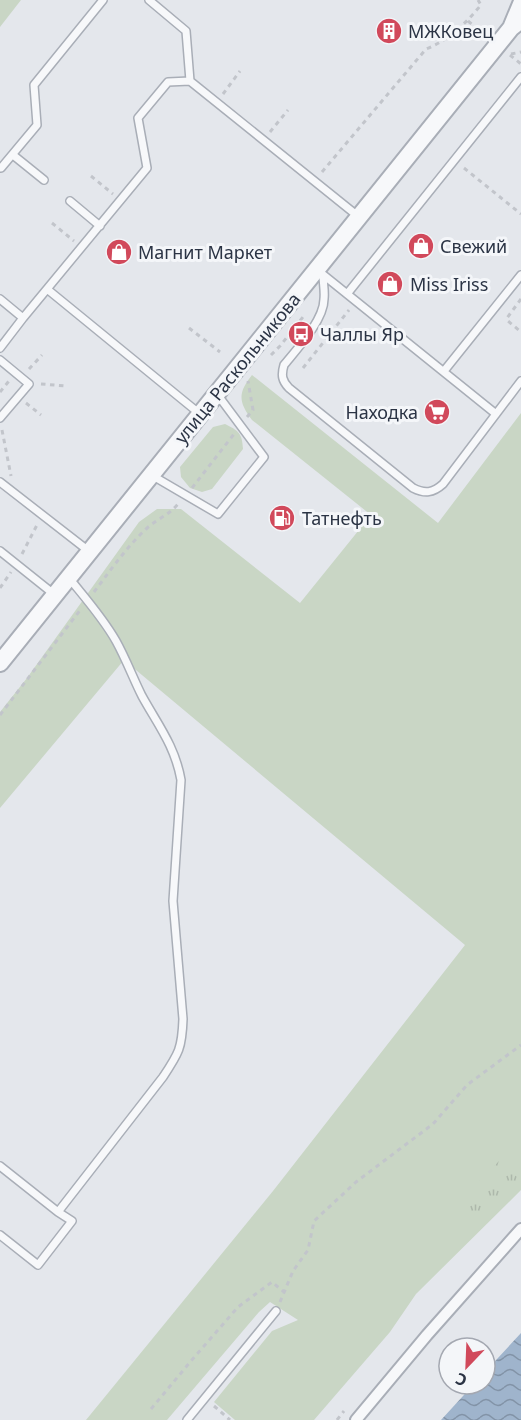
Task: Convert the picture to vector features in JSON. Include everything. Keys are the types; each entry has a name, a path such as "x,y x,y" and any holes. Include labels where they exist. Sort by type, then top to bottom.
{"street":[{"name":"улица Раскольникова","path":"3,655 69,578 200,414 320,272 360,217 516,24 521,4"},
{"path":"356,1420 427,1335 521,1229"}],"lane":[{"path":"0,168 37,125 34,86 103,0"},
{"path":"149,0 186,31 190,81"},
{"path":"347,294 521,77"},
{"path":"0,348 147,168 138,118 168,82 190,81 360,217"},
{"path":"13,155 44,180"},
{"path":"70,201 100,226"},
{"path":"320,272 496,414"},
{"path":"320,272 324,300 322,311 318,321 284,365 282,372 284,383 413,488 432,492 443,484 521,381"},
{"path":"444,371 521,275"},
{"path":"47,289 200,414"},
{"path":"0,299 23,318"},
{"path":"0,360 29,384 0,418"},
{"path":"151,474 218,514 264,456 217,394"},
{"path":"0,482 90,552"},
{"path":"0,551 55,595"},
{"path":"58,1212 163,1077 178,1055 183,1038 174,901 181,780 178,763 117,643 99,614 69,578"},
{"path":"0,1166 72,1221 38,1265 0,1235"},
{"path":"187,1420 276,1311"}],"path":[{"path":"314,180 426,50 442,43 468,21 481,5 478,0"},
{"path":"468,21 478,30"},
{"path":"521,52 509,54 521,64"},
{"path":"217,102 240,71"},
{"path":"264,140 288,110"},
{"path":"454,160 521,214"},
{"path":"91,176 121,200"},
{"path":"52,223 82,247"},
{"path":"521,299 507,317 508,321 521,332"},
{"path":"189,328 220,352"},
{"path":"21,378 42,355"},
{"path":"29,384 66,386"},
{"path":"18,397 41,415"},
{"path":"2,430 14,493"},
{"path":"0,588 16,565 39,523 36,511"},
{"path":"0,715 121,556 146,529 159,521"},
{"path":"276,1311 293,1270 308,1250 314,1221 356,1182 433,1124 467,1085 521,1045"},
{"path":"151,1409 238,1307 272,1282 284,1292"},
{"path":"206,1399 230,1420"}],"green space":[{"path":"0,0 21,0 0,27"},
{"path":"252,375 438,523 521,413 521,1190 416,1294 390,1332 314,1420 235,1420 214,1402 272,1331 298,1320 270,1302 167,1420 86,1420 273,1191 465,945 124,660 0,808 0,712 139,522 157,509 181,509 300,603 371,515 252,420 242,402 242,392"},
{"path":"225,424 239,433 243,449 212,489 202,492 190,488 181,477 180,467 213,427"},
{"path":"500,1160 521,1181 521,1186 483,1225 459,1202"}],"water":[{"path":"521,1333 521,1420 441,1420 463,1396 497,1396 497,1359"}],"place":[{"name":"МЖКовец","path":"389,31"},
{"name":"Свежий","path":"421,246"},
{"name":"Магнит Маркет","path":"119,252"},
{"name":"Miss Iriss","path":"390,284"},
{"name":"Чаллы Яр","path":"301,334"},
{"name":"Находка","path":"437,412"},
{"name":"Татнефть","path":"282,518"}]}
